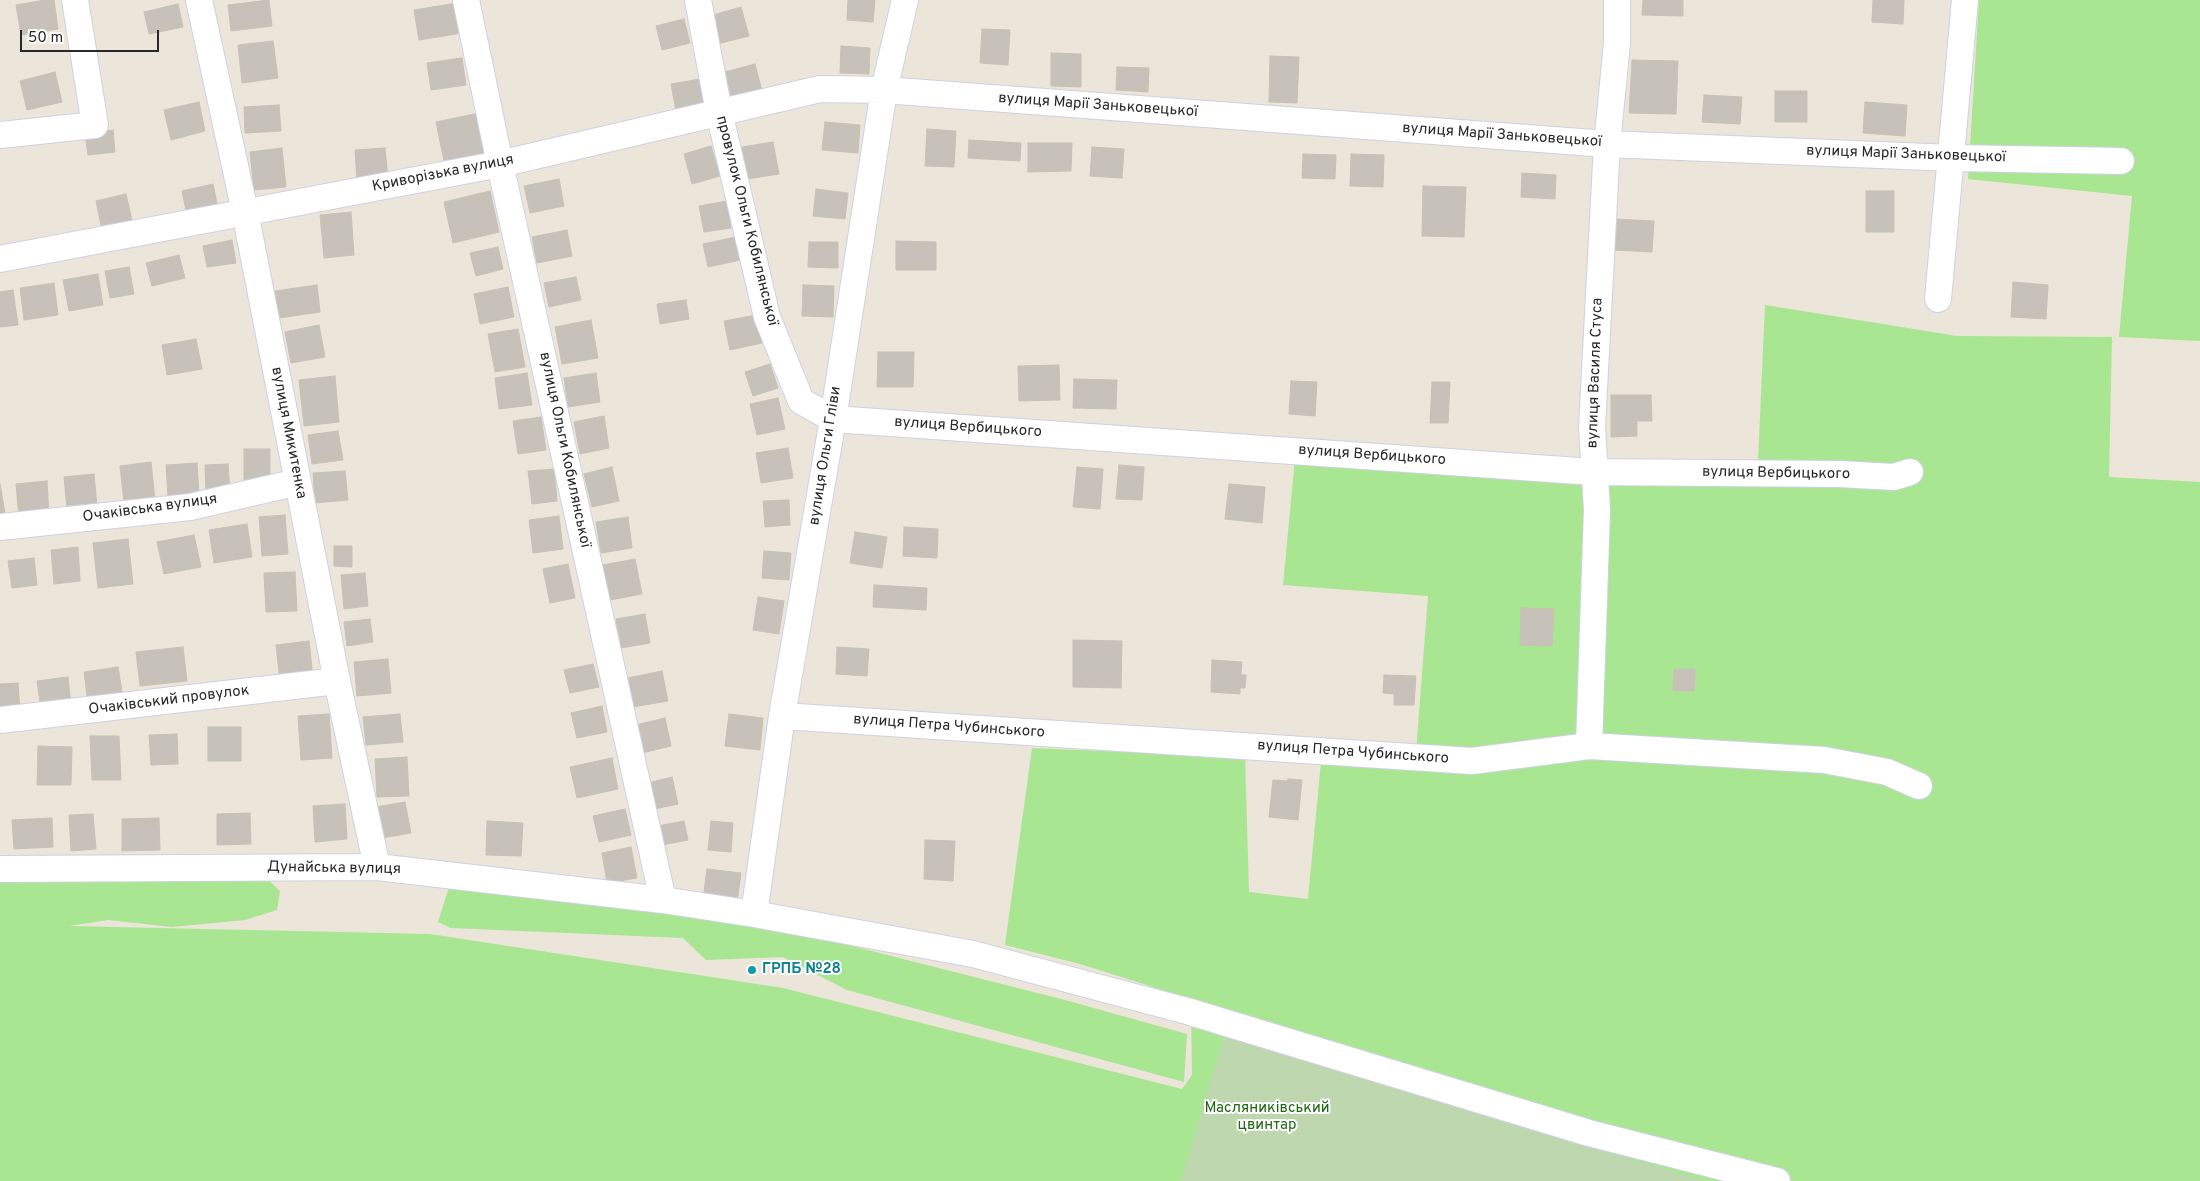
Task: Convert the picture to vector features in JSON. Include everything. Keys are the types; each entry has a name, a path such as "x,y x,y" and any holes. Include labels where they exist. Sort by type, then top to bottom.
{"street":[{"path":"0,135 95,125 75,0"},
{"name":"вулиця Микитенка","path":"200,0 246,212 337,681 377,867"},
{"name":"вулиця Ольги Кобилянської","path":"466,0 500,164 663,900"},
{"name":"провулок Ольги Кобилянської","path":"698,0 720,112 767,318 801,401 833,419"},
{"name":"вулиця Ольги Гліви","path":"754,914 782,716 833,419 884,90 905,0"},
{"name":"вулиця Василя Стуса","path":"1589,746 1597,510 1592,427 1607,144 1617,43 1618,0"},
{"path":"1938,299 1953,158 1965,0"},
{"name":"Криворізька вулиця","path":"0,259 500,164 820,89 884,90"},
{"name":"вулиця Марії Заньковецької","path":"884,90 1607,144 1953,158 2121,161"},
{"name":"вулиця Вербицького","path":"833,419 1594,472 1839,474 1894,477 1910,472"},
{"name":"Очаківська вулиця","path":"0,527 190,507 298,482"},
{"name":"Очаківський провулок","path":"0,720 337,681"},
{"name":"вулиця Петра Чубинського","path":"782,716 1472,761 1589,746 1824,760 1887,772 1919,786"},
{"name":"Дунайська вулиця","path":"0,869 377,867 663,900 754,914 973,954 1187,1011 1589,1133 1777,1181"}],"green space":[{"path":"1979,0 2200,0 2200,341 2119,337 2132,196 1968,179"},
{"path":"1765,305 1957,336 2112,337 2109,477 2200,482 2200,1181 0,1181 0,878 266,878 280,891 277,910 245,920 172,927 108,920 69,926 430,934 783,988 1182,1089 1192,1075 1191,999 1080,964 1005,945 1032,748 1245,757 1249,892 1308,899 1321,762 1415,765 1428,596 1283,585 1295,459 1757,484"},
{"path":"450,884 710,910 1065,1000 1187,1034 1184,1082 847,990 783,957 706,960 683,938 451,928 438,922"},
{"name":"Масляниківський цвинтар","path":"1224,1036 1326,1067 1704,1181 1181,1181"}],"building":[{"path":"54,0 58,29 21,35 16,5"},
{"path":"269,0 272,26 231,31 228,5"},
{"path":"848,0 875,0 873,22 847,20"},
{"path":"1643,0 1683,0 1683,16 1642,15"},
{"path":"1873,0 1904,0 1903,24 1872,22"},
{"path":"457,3 462,33 419,40 414,10"},
{"path":"178,4 183,27 149,34 144,12"},
{"path":"741,7 749,36 717,44 710,16"},
{"path":"684,19 690,43 662,50 656,26"},
{"path":"982,29 1010,30 1008,65 980,63"},
{"path":"273,41 278,78 242,83 238,45"},
{"path":"841,46 870,48 869,74 840,73"},
{"path":"1051,53 1081,54 1081,87 1051,86"},
{"path":"1270,56 1299,57 1297,103 1269,102"},
{"path":"462,58 466,85 431,90 427,63"},
{"path":"1632,60 1678,61 1676,114 1629,113"},
{"path":"755,64 763,95 733,103 725,72"},
{"path":"1117,67 1149,68 1148,92 1116,90"},
{"path":"55,72 62,102 27,110 20,81"},
{"path":"700,79 704,106 676,111 671,84"},
{"path":"1775,91 1807,91 1807,122 1775,122"},
{"path":"1704,95 1742,97 1740,124 1702,122"},
{"path":"199,102 205,131 171,140 164,110"},
{"path":"1865,102 1907,105 1905,136 1863,133"},
{"path":"279,105 281,131 245,133 244,107"},
{"path":"479,113 486,153 444,161 436,122"},
{"path":"825,122 860,125 858,153 822,150"},
{"path":"927,129 956,131 954,167 925,166"},
{"path":"113,130 115,152 88,155 85,134"},
{"path":"969,140 1021,143 1020,161 968,158"},
{"path":"773,142 779,174 747,179 742,147"},
{"path":"1028,143 1072,143 1071,171 1028,172"},
{"path":"711,146 720,176 692,184 684,154"},
{"path":"1092,147 1124,149 1122,178 1090,176"},
{"path":"282,148 286,187 254,190 250,152"},
{"path":"385,148 388,178 357,181 355,150"},
{"path":"1303,154 1336,155 1335,179 1302,178"},
{"path":"1351,154 1384,155 1383,187 1350,186"},
{"path":"1522,173 1556,175 1555,199 1521,197"},
{"path":"559,179 564,206 530,213 524,186"},
{"path":"213,184 218,208 187,215 182,191"},
{"path":"1423,186 1466,187 1464,237 1422,236"},
{"path":"816,189 848,193 845,219 813,216"},
{"path":"490,191 499,232 453,243 444,202"},
{"path":"1866,191 1894,191 1894,232 1866,232"},
{"path":"126,194 134,229 103,235 96,201"},
{"path":"727,201 731,228 704,232 699,206"},
{"path":"351,212 354,255 324,258 320,215"},
{"path":"1614,219 1654,221 1652,252 1612,250"},
{"path":"567,230 572,256 537,263 532,237"},
{"path":"740,236 745,259 708,267 703,244"},
{"path":"232,240 236,263 207,267 203,246"},
{"path":"896,241 936,242 936,270 896,270"},
{"path":"809,242 838,242 838,268 808,267"},
{"path":"498,247 503,269 476,276 470,253"},
{"path":"179,255 185,278 152,286 146,263"},
{"path":"129,267 134,294 110,298 105,271"},
{"path":"98,274 103,305 69,311 63,280"},
{"path":"576,277 581,300 549,307 544,283"},
{"path":"2013,282 2048,285 2046,319 2011,317"},
{"path":"54,283 58,315 24,320 20,288"},
{"path":"317,285 320,312 279,318 275,291"},
{"path":"803,285 834,286 833,317 802,316"},
{"path":"508,287 514,317 480,324 474,294"},
{"path":"13,290 18,325 0,327 0,292"},
{"path":"686,300 689,319 660,324 657,304"},
{"path":"756,315 762,343 730,350 724,321"},
{"path":"591,320 598,358 562,364 555,327"},
{"path":"319,325 325,357 291,363 285,332"},
{"path":"518,329 525,367 495,372 488,334"},
{"path":"196,339 202,369 167,375 162,345"},
{"path":"878,352 914,352 913,387 877,387"},
{"path":"770,364 778,388 753,396 745,372"},
{"path":"1059,365 1060,400 1019,401 1018,366"},
{"path":"527,373 532,405 499,409 495,378"},
{"path":"596,373 600,402 568,407 564,378"},
{"path":"335,376 339,422 304,426 299,380"},
{"path":"1074,379 1117,380 1116,409 1073,408"},
{"path":"1291,381 1317,382 1315,416 1289,414"},
{"path":"1432,382 1450,382 1448,423 1430,423"},
{"path":"1611,395 1651,395 1652,421 1637,421 1637,436 1611,437"},
{"path":"778,398 785,429 757,435 750,404"},
{"path":"604,416 609,448 580,454 574,422"},
{"path":"541,417 546,450 518,454 513,421"},
{"path":"338,431 343,460 312,464 308,435"},
{"path":"788,448 793,478 761,483 756,453"},
{"path":"244,449 270,449 270,481 244,481"},
{"path":"151,462 155,500 124,503 120,466"},
{"path":"197,463 199,496 168,498 166,465"},
{"path":"228,464 230,492 206,493 205,465"},
{"path":"1119,465 1144,467 1142,500 1116,499"},
{"path":"612,467 619,501 592,507 584,474"},
{"path":"1077,467 1103,469 1100,509 1073,507"},
{"path":"554,469 557,501 532,504 528,471"},
{"path":"345,471 348,500 315,503 313,473"},
{"path":"94,474 97,506 67,509 64,477"},
{"path":"47,481 49,516 19,518 16,484"},
{"path":"0,484 6,519 0,520"},
{"path":"1229,484 1265,487 1262,523 1225,519"},
{"path":"789,500 790,525 765,527 763,501"},
{"path":"285,515 288,554 262,556 259,517"},
{"path":"559,516 563,549 533,553 529,520"},
{"path":"628,517 632,548 601,553 596,522"},
{"path":"247,524 252,557 214,563 209,530"},
{"path":"904,527 938,529 937,558 903,556"},
{"path":"855,532 887,537 882,568 850,563"},
{"path":"194,535 201,567 164,574 157,542"},
{"path":"128,539 133,584 98,588 93,543"},
{"path":"334,546 352,546 352,567 334,566"},
{"path":"78,547 80,581 54,584 51,550"},
{"path":"764,551 791,553 789,580 762,578"},
{"path":"34,558 37,585 12,588 8,561"},
{"path":"635,559 642,594 610,600 603,565"},
{"path":"568,564 575,598 550,603 543,569"},
{"path":"295,572 297,611 266,612 264,573"},
{"path":"365,573 368,606 344,609 341,575"},
{"path":"874,585 927,588 926,610 873,607"},
{"path":"758,597 784,601 779,634 753,630"},
{"path":"1521,608 1554,609 1552,646 1520,645"},
{"path":"645,614 650,643 621,648 616,619"},
{"path":"370,619 373,642 347,646 344,622"},
{"path":"1073,640 1122,641 1121,688 1073,687"},
{"path":"309,641 313,677 280,681 276,645"},
{"path":"183,647 187,681 140,686 136,652"},
{"path":"837,647 869,649 867,676 836,674"},
{"path":"388,659 391,693 357,696 354,662"},
{"path":"1212,660 1242,662 1241,675 1246,675 1245,688 1240,688 1240,694 1211,692"},
{"path":"593,664 599,687 570,693 564,670"},
{"path":"118,667 123,698 88,703 84,672"},
{"path":"1674,669 1695,669 1694,691 1673,691"},
{"path":"662,671 668,701 633,707 628,678"},
{"path":"1384,675 1416,676 1414,705 1394,705 1394,694 1383,693"},
{"path":"68,677 71,705 41,709 37,681"},
{"path":"18,683 20,711 0,713 0,684"},
{"path":"602,706 607,732 577,738 571,713"},
{"path":"329,714 332,758 301,760 298,716"},
{"path":"400,714 403,742 366,745 363,717"},
{"path":"729,714 763,718 760,750 725,746"},
{"path":"665,718 671,746 642,753 636,725"},
{"path":"208,727 241,727 241,761 208,761"},
{"path":"177,734 178,764 151,765 149,735"},
{"path":"90,736 119,736 121,780 92,780"},
{"path":"38,746 72,747 71,785 37,785"},
{"path":"407,757 409,796 377,797 375,759"},
{"path":"612,758 618,789 577,798 570,767"},
{"path":"672,777 678,804 654,809 648,783"},
{"path":"1288,779 1302,780 1298,820 1269,817 1273,780 1288,781"},
{"path":"405,802 411,833 382,838 376,807"},
{"path":"345,804 347,839 315,842 313,806"},
{"path":"625,809 631,835 599,842 593,816"},
{"path":"250,813 251,844 217,845 217,814"},
{"path":"93,814 96,849 71,851 69,815"},
{"path":"52,818 53,847 14,849 12,820"},
{"path":"159,818 160,850 122,851 122,819"},
{"path":"487,821 523,823 521,856 486,855"},
{"path":"684,821 688,840 662,845 658,826"},
{"path":"711,821 733,823 731,852 708,850"},
{"path":"925,840 955,841 953,881 924,879"},
{"path":"631,847 637,878 607,883 602,853"},
{"path":"707,869 741,873 737,903 703,899"},
{"name":"ГРПБ №28","path":"748,967 756,967 756,973 748,973"}],"place":[{"name":"ГРПБ №28","path":"752,970"}]}
